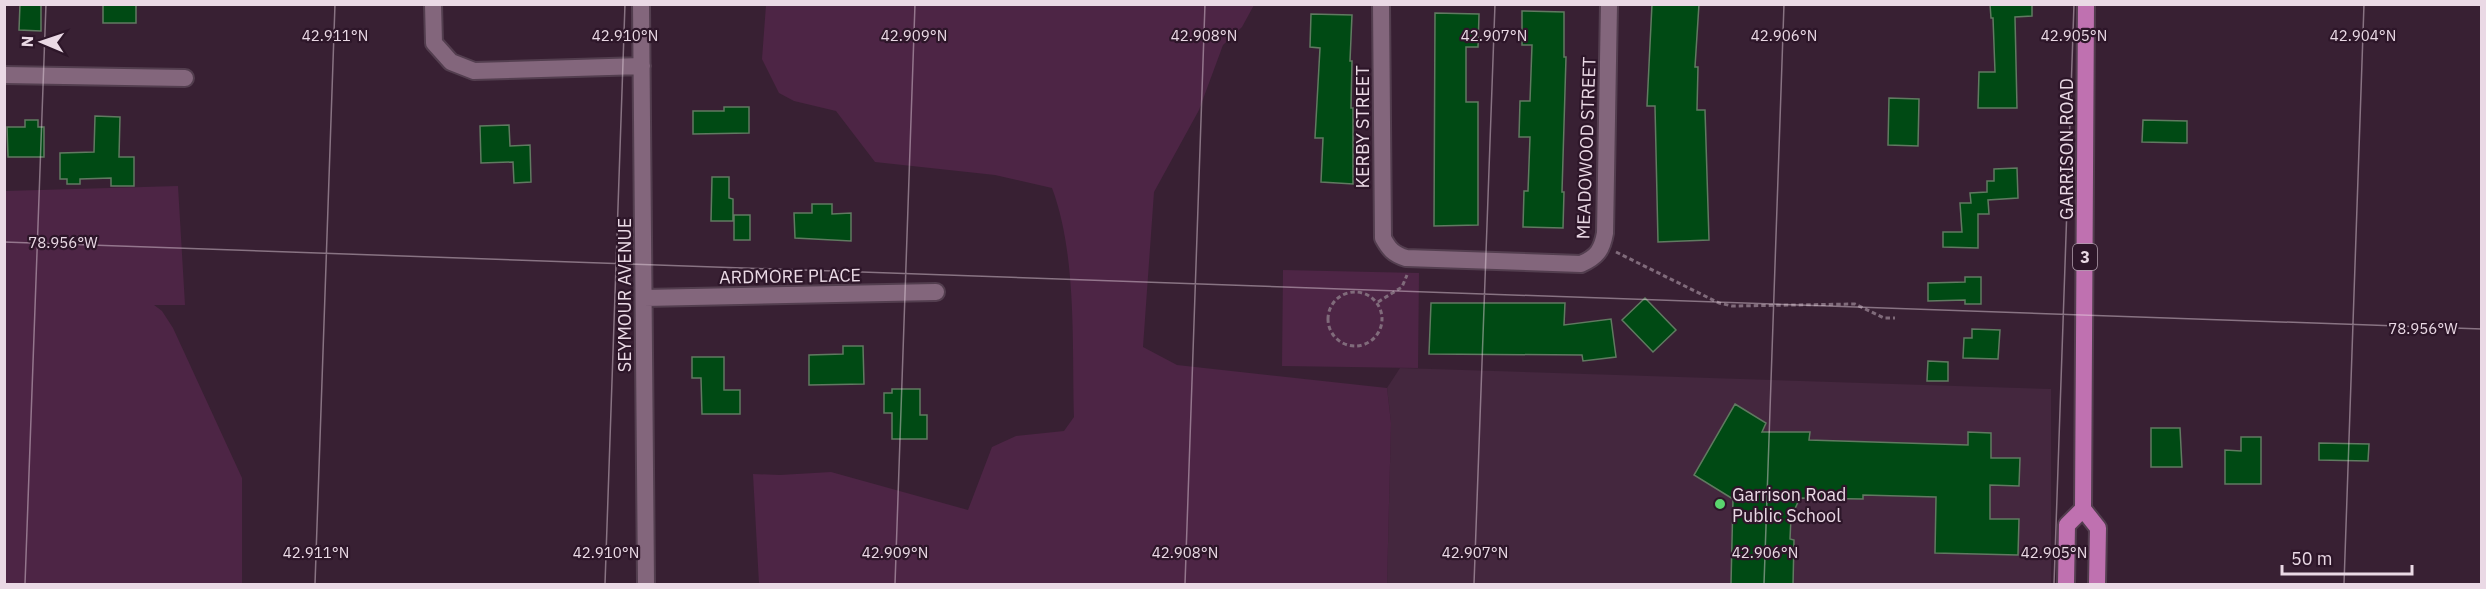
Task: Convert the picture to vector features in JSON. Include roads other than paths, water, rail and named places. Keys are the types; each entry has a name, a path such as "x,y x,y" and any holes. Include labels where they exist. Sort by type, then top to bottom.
{"main road":[{"name":"GARRISON ROAD","path":"2083,509 2086,4"},
{"path":"2066,585 2067,525 2083,509 2098,528 2097,585"}],"street":[{"path":"434,4 434,43 451,62 474,72 642,66"},
{"name":"SEYMOUR AVENUE","path":"641,4 646,585"},
{"name":"KERBY STREET","path":"1381,4 1383,238 1388,247"},
{"name":"MEADOWOOD STREET","path":"1388,247 1394,254 1410,258 1581,264 1593,259 1603,246 1607,204 1609,4"},
{"path":"4,75 185,78"},
{"name":"ARDMORE PLACE","path":"644,298 936,292"}],"place":[{"name":"Garrison Road Public School","path":"1720,504"}]}
